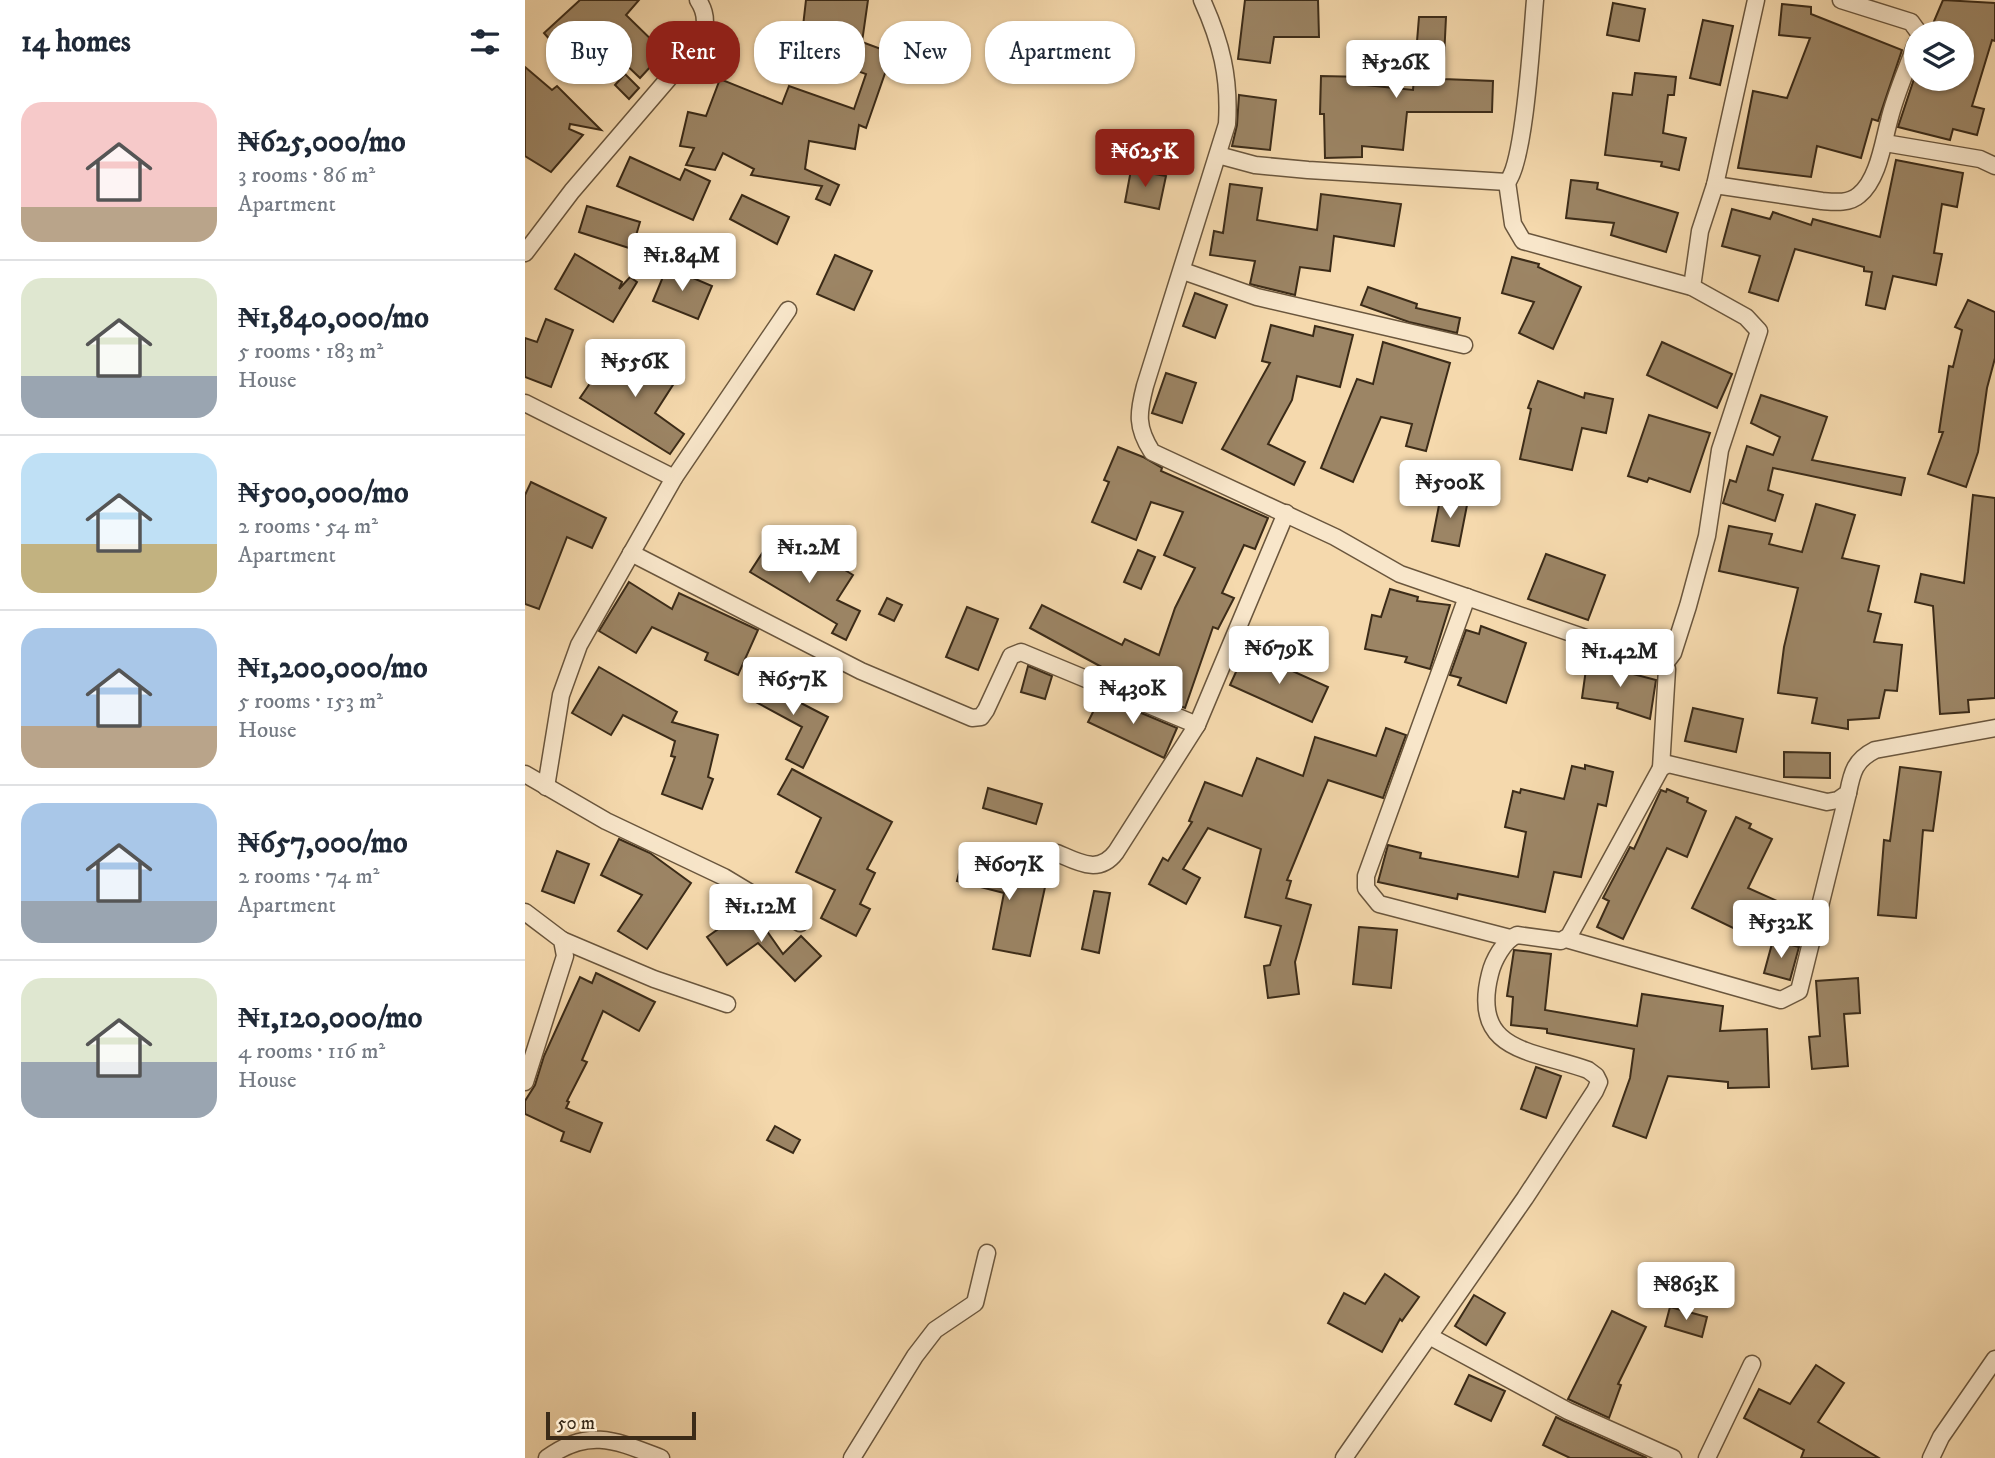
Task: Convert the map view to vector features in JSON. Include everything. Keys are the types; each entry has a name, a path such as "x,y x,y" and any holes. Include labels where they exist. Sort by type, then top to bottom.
{"street":[{"path":"525,253 572,191 699,43 705,30 705,17 698,0"},
{"path":"1202,0 1219,38 1229,91 1227,124 1138,414 1140,434 1152,452 1286,513 1400,574 1664,665 1667,669 1661,768 1566,939"},
{"path":"1535,0 1519,150 1512,176 1507,182 1513,224 1523,241 1692,287 1746,317 1759,331 1720,450 1707,536 1688,606 1673,653 1664,665"},
{"path":"1692,287 1700,231 1715,186 1756,0"},
{"path":"1841,0 1908,21"},
{"path":"1715,186 1822,201 1851,200 1868,184 1885,143 1889,120 1904,78"},
{"path":"1885,143 1980,159 1995,166"},
{"path":"1218,155 1255,165 1295,169 1507,182"},
{"path":"1183,271 1257,297 1464,345"},
{"path":"547,788 561,695 579,645 674,478 788,310"},
{"path":"525,403 674,478"},
{"path":"1056,853 1088,867 1111,859 1198,725 1286,513"},
{"path":"631,553 861,671 972,718 981,717 1011,656 1021,652 1198,725"},
{"path":"1467,597 1366,876 1366,888 1378,904 1510,938"},
{"path":"1344,1458 1566,1138 1598,1082 1597,1076 1588,1070 1506,1044 1490,1024 1485,1005 1491,967 1510,938 1517,935 1566,939 1781,1000 1793,996 1799,991 1853,768 1861,757 1875,750 1995,728"},
{"path":"1661,768 1668,764 1827,802 1838,800 1848,793"},
{"path":"525,774 606,821 724,877 800,923"},
{"path":"525,912 562,940 654,979 727,1004"},
{"path":"525,1082 561,974 565,956 562,940"},
{"path":"852,1458 915,1356 935,1330 975,1303 986,1253"},
{"path":"1429,1336 1568,1411 1674,1458"},
{"path":"1931,1458 1941,1437 1995,1359"},
{"path":"1707,1458 1752,1364"},
{"path":"547,1458 563,1446 591,1438 622,1443 661,1458"}],"building":[{"path":"580,0 639,0 626,15 646,34 646,72 640,78 632,70 632,21 557,21"},
{"path":"806,0 868,0 865,21 804,21"},
{"path":"1245,0 1318,0 1319,37 1274,37 1270,63 1238,59"},
{"path":"1943,0 1995,3 1995,41 1992,40 1972,106 1984,109 1977,135 1953,129 1950,140 1898,127 1910,91 1974,91 1974,21 1934,21"},
{"path":"1613,3 1645,9 1639,41 1607,35"},
{"path":"1782,4 1811,7 1811,14 1902,50 1878,121 1872,119 1861,158 1817,146 1811,177 1738,168 1753,91 1787,98 1810,38 1779,35"},
{"path":"1419,17 1446,17 1443,79 1493,81 1492,112 1407,112 1403,150 1362,146 1362,157 1325,158 1324,114 1320,114 1321,76 1366,77 1366,85 1413,90"},
{"path":"1703,20 1733,26 1720,85 1690,78"},
{"path":"865,43 879,48 879,84 881,84 866,128 859,125 855,149 809,141 805,169 839,185 830,205 816,199 822,186 751,175 754,169 723,153 715,170 686,165 694,148 680,146 688,112 706,116 718,84 732,84 782,104 789,86 854,109 863,84 865,84"},
{"path":"525,67 552,90 557,86 601,130 570,124 569,129 583,135 551,172 525,156"},
{"path":"1635,73 1676,77 1674,95 1668,95 1663,133 1686,138 1679,170 1661,166 1662,162 1605,155 1613,93 1632,95"},
{"path":"632,81 639,88 629,99 615,85 632,84"},
{"path":"1239,95 1276,100 1270,150 1232,146"},
{"path":"630,157 680,180 685,169 710,181 693,220 617,186"},
{"path":"1896,160 1963,173 1957,207 1942,204 1934,253 1942,254 1936,285 1893,276 1885,309 1866,305 1872,272 1864,271 1864,267 1795,249 1778,301 1749,292 1760,256 1722,246 1732,209 1770,219 1773,212 1811,225 1813,219 1880,237"},
{"path":"1131,170 1166,176 1159,209 1125,202"},
{"path":"1571,180 1598,183 1597,189 1678,213 1666,252 1611,235 1614,223 1566,218"},
{"path":"1230,184 1262,188 1257,220 1317,230 1321,194 1401,204 1394,246 1334,236 1330,271 1300,267 1295,295 1250,284 1255,261 1210,255 1214,231 1223,233"},
{"path":"742,195 789,217 777,244 730,219"},
{"path":"587,206 640,222 632,249 579,232"},
{"path":"575,254 622,282 619,289 630,277 637,282 613,322 555,289"},
{"path":"835,255 872,271 854,310 817,294"},
{"path":"1512,257 1539,264 1538,267 1581,287 1553,349 1519,333 1534,302 1502,293"},
{"path":"667,267 712,286 698,319 653,301"},
{"path":"1368,287 1417,304 1416,308 1460,318 1457,333 1409,322 1361,305"},
{"path":"1195,293 1227,305 1215,338 1183,326"},
{"path":"1968,300 1995,312 1995,358 1987,388 1978,452 1966,487 1928,474 1943,432 1939,432 1949,366 1953,367 1962,330 1955,327"},
{"path":"546,319 573,330 551,387 525,377 525,338 537,342"},
{"path":"1271,325 1313,336 1315,326 1353,335 1340,387 1297,376 1292,400 1268,444 1305,462 1294,485 1222,449 1270,363 1262,361"},
{"path":"1383,342 1450,363 1426,451 1406,446 1412,424 1381,417 1353,482 1321,468 1357,379 1373,384"},
{"path":"1662,342 1732,374 1717,408 1647,375"},
{"path":"610,354 639,373 647,359 678,377 655,413 684,434 670,454 580,398"},
{"path":"1166,373 1196,383 1182,423 1152,413"},
{"path":"1538,381 1584,398 1585,393 1613,399 1606,433 1582,428 1572,470 1520,459 1531,409 1528,408"},
{"path":"1761,395 1827,417 1812,460 1905,478 1901,495 1773,468 1768,490 1783,495 1775,521 1723,503 1730,480 1736,482 1747,446 1773,455 1780,437 1751,423"},
{"path":"1649,415 1710,433 1690,492 1649,478 1647,482 1628,476"},
{"path":"1118,447 1143,457 1162,468 1161,471 1268,518 1255,549 1244,545 1222,593 1234,598 1218,629 1213,627 1185,708 1153,695 1030,628 1042,605 1122,645 1125,639 1159,655 1175,608 1195,568 1164,555 1183,512 1151,502 1136,540 1092,522 1109,482 1104,480"},
{"path":"531,482 606,518 592,548 567,537 539,609 525,604 525,495"},
{"path":"1441,495 1468,500 1459,546 1432,541"},
{"path":"1973,495 1995,498 1995,698 1968,700 1969,712 1940,714 1933,606 1915,602 1921,574 1964,583"},
{"path":"1816,504 1855,515 1842,558 1879,566 1868,611 1881,614 1874,642 1902,645 1897,691 1885,690 1879,718 1848,720 1848,729 1812,723 1817,698 1778,693 1784,647 1798,588 1719,571 1729,526 1772,534 1769,544 1802,552"},
{"path":"770,541 816,569 824,557 853,575 837,600 860,611 846,640 832,633 837,624 750,572"},
{"path":"1138,550 1155,557 1141,589 1124,582"},
{"path":"1546,554 1605,575 1588,620 1528,599"},
{"path":"629,582 672,609 679,593 758,630 738,675 705,660 708,653 652,627 636,653 599,631"},
{"path":"1390,589 1418,597 1417,601 1450,605 1430,669 1405,662 1407,657 1365,649 1372,615 1381,617"},
{"path":"887,598 902,605 894,621 879,614"},
{"path":"967,607 998,619 978,670 946,657"},
{"path":"1481,626 1526,643 1506,703 1458,685 1461,678 1450,675 1466,630 1479,634"},
{"path":"1246,650 1328,687 1312,722 1230,685"},
{"path":"1587,662 1656,680 1650,719 1617,708 1618,703 1582,698"},
{"path":"1028,666 1052,676 1045,699 1021,692"},
{"path":"599,667 677,712 672,722 718,735 708,777 713,779 702,809 662,794 675,757 671,756 675,741 623,715 611,735 572,713"},
{"path":"768,676 801,694 797,701 828,717 803,768 786,759 802,727 754,701"},
{"path":"1101,696 1177,728 1164,758 1088,722"},
{"path":"1693,708 1743,719 1736,752 1685,741"},
{"path":"1386,728 1406,735 1383,798 1328,780 1287,880 1291,881 1286,898 1311,905 1295,962 1299,994 1268,998 1264,966 1270,965 1281,926 1245,917 1261,849 1208,828 1183,869 1200,878 1186,904 1149,884 1163,858 1168,861 1192,822 1189,821 1205,782 1242,796 1257,758 1303,776 1315,737 1376,756"},
{"path":"1784,752 1830,753 1830,778 1784,777"},
{"path":"1585,765 1613,772 1606,806 1598,804 1581,877 1554,872 1545,912 1458,894 1457,899 1378,882 1388,845 1421,853 1420,858 1518,877 1526,832 1505,827 1513,791 1520,793 1521,789 1564,799 1572,766 1585,769"},
{"path":"1900,767 1941,772 1933,831 1923,830 1916,918 1878,915 1884,840 1890,841"},
{"path":"792,769 892,822 867,869 875,873 860,904 870,909 856,936 821,918 835,890 796,872 821,818 778,794"},
{"path":"988,788 1042,804 1036,824 983,808"},
{"path":"1667,789 1688,798 1687,802 1706,811 1687,857 1667,848 1623,939 1597,927 1609,901 1603,898 1630,847 1634,849 1661,790 1666,792"},
{"path":"1736,817 1751,824 1749,828 1772,839 1748,888 1784,904 1766,944 1692,908"},
{"path":"619,839 650,853 691,883 647,949 618,931 642,895 601,875"},
{"path":"557,851 589,864 574,903 542,891"},
{"path":"963,856 995,864 994,867 1047,878 1030,956 993,949 1004,893 957,881"},
{"path":"1094,891 1110,893 1099,953 1082,949"},
{"path":"750,907 783,954 801,936 821,956 795,981 758,943 727,965 707,937"},
{"path":"1359,927 1397,930 1391,988 1353,984"},
{"path":"1773,940 1799,947 1790,980 1764,973"},
{"path":"1514,950 1551,954 1545,1010 1637,1026 1642,994 1723,1006 1720,1031 1767,1029 1769,1087 1728,1088 1728,1082 1668,1076 1646,1138 1613,1126 1630,1078 1634,1049 1547,1033 1547,1029 1511,1025 1513,997 1507,996"},
{"path":"596,973 655,1002 639,1031 603,1011 582,1060 587,1062 566,1108 602,1123 590,1152 561,1141 564,1132 525,1114 525,1101 535,1085 544,1056 580,977 592,983"},
{"path":"1858,978 1860,1013 1844,1014 1848,1066 1812,1069 1809,1037 1820,1036 1816,981"},
{"path":"1536,1067 1561,1076 1546,1118 1521,1109"},
{"path":"775,1126 800,1140 793,1153 767,1140"},
{"path":"1385,1274 1419,1297 1402,1321 1400,1319 1382,1352 1328,1323 1344,1293 1365,1304"},
{"path":"1474,1295 1505,1313 1486,1345 1455,1326"},
{"path":"1670,1307 1707,1317 1702,1337 1665,1326"},
{"path":"1612,1311 1646,1327 1618,1384 1621,1385 1609,1418 1568,1399"},
{"path":"1816,1365 1844,1383 1818,1422 1879,1458 1801,1458 1804,1450 1744,1418 1759,1389 1790,1404"},
{"path":"1469,1375 1505,1391 1491,1421 1455,1404"},
{"path":"1556,1417 1647,1458 1570,1458 1543,1445"}]}
